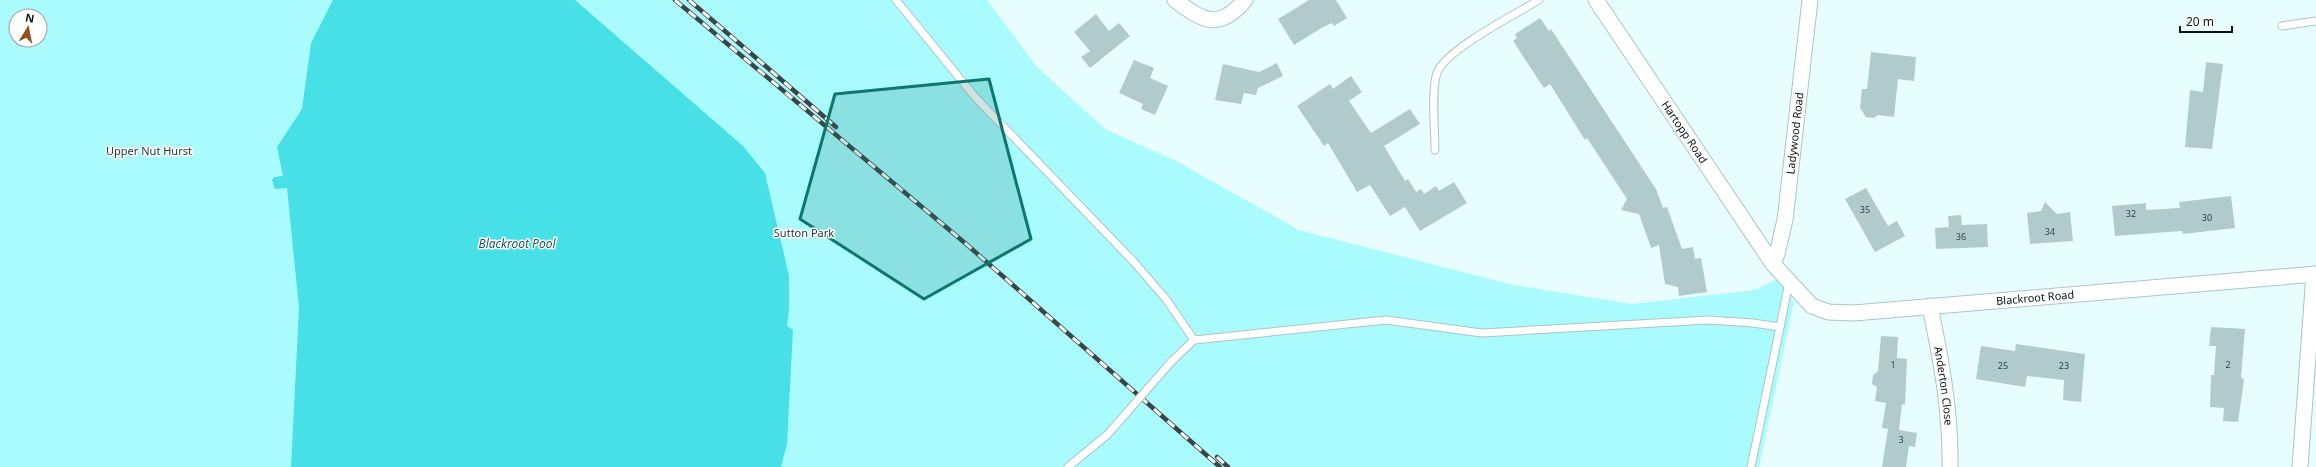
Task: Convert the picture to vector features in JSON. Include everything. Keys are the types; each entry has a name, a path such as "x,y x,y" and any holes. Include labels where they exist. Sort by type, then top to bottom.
{"street":[{"path":"1175,0 1198,17 1211,21 1225,19 1246,0"},
{"name":"Hartopp Road","path":"1596,0 1773,264"},
{"name":"Ladywood Road","path":"1773,264 1778,254 1785,220 1810,0"},
{"name":"Blackroot Road","path":"1773,264 1812,306 1828,312 1854,313 2315,274"},
{"path":"2300,467 2315,274"},
{"name":"Anderton Close","path":"1930,306 1946,392 1949,418 1950,467"}],"lane":[{"path":"896,0 975,97 1133,261 1166,299 1194,340"},
{"path":"1435,150 1438,72 1448,58 1461,48 1539,0"},
{"path":"2282,26 2316,21"},
{"path":"1751,467 1789,281"},
{"path":"1068,467 1108,434 1172,362 1194,340 1386,320 1482,333 1708,320 1753,323 1780,327"}],"highlighted area":[{"path":"989,79 1031,239 924,299 800,219 835,94"}],"green space":[{"name":"Sutton Park","path":"0,0 987,0 1037,67 1105,129 1176,161 1299,230 1513,285 1632,304 1755,290 1777,279 1794,302 1759,467 0,467"}],"water":[{"name":"Blackroot Pool","path":"333,0 575,0 743,146 765,173 789,276 789,310 787,326 793,330 787,444 781,467 291,467 299,308 287,188 275,189 272,180 274,177 283,176 277,147 302,109 311,43"}],"building":[{"path":"1309,0 1336,0 1347,18 1334,26 1332,23 1323,27 1294,45 1278,19"},
{"path":"1096,14 1109,31 1119,23 1130,36 1090,68 1081,57 1090,51 1074,32"},
{"path":"1540,18 1549,31 1551,29 1656,189 1663,208 1667,207 1682,249 1693,247 1695,259 1701,258 1707,292 1679,296 1678,287 1665,284 1659,245 1651,248 1639,214 1621,210 1627,199 1587,138 1585,140 1550,84 1544,88 1513,41 1517,38 1515,34"},
{"path":"1871,52 1916,57 1914,81 1898,79 1894,117 1878,115 1874,118 1866,117 1860,108 1862,89 1867,89"},
{"path":"1134,60 1154,68 1150,78 1168,86 1155,115 1141,109 1143,104 1119,93"},
{"path":"2206,62 2223,64 2212,149 2185,147 2190,90 2203,92"},
{"path":"1277,63 1283,76 1258,88 1256,95 1244,93 1241,104 1215,100 1223,64 1259,72"},
{"path":"1351,76 1362,92 1349,101 1371,133 1410,109 1420,124 1384,146 1405,181 1408,179 1416,192 1421,189 1424,194 1436,186 1439,191 1454,182 1467,203 1420,231 1405,207 1390,216 1370,185 1357,192 1328,143 1324,146 1297,106 1330,84 1333,89"},
{"path":"1866,188 1888,226 1897,221 1905,236 1875,252 1845,199"},
{"path":"2231,196 2235,228 2183,234 2182,231 2115,236 2112,206 2146,203 2146,210 2180,208 2179,202"},
{"path":"2045,202 2057,214 2070,212 2073,241 2030,244 2027,213 2041,211"},
{"path":"1961,215 1962,225 1987,224 1988,247 1936,249 1935,228 1949,227 1948,216"},
{"path":"2211,327 2245,329 2241,377 2244,380 2238,422 2223,421 2224,408 2210,407 2211,375 2214,375 2216,346 2209,346"},
{"path":"1881,336 1898,337 1897,358 1907,359 1905,405 1902,404 1899,430 1917,433 1915,447 1909,446 1906,467 1882,467 1888,429 1882,428 1886,403 1875,401 1877,387 1872,384 1873,375 1878,371"},
{"path":"2016,344 2085,354 2081,402 2063,400 2064,380 2027,376 2025,387 1976,379 1981,346 2015,351"}],"railway":[{"path":"675,0 965,243 1220,467"},
{"path":"689,0 836,127"},
{"path":"1217,457 1228,467"}],"park label":[{"name":"Upper Nut Hurst","path":"149,151"}]}
